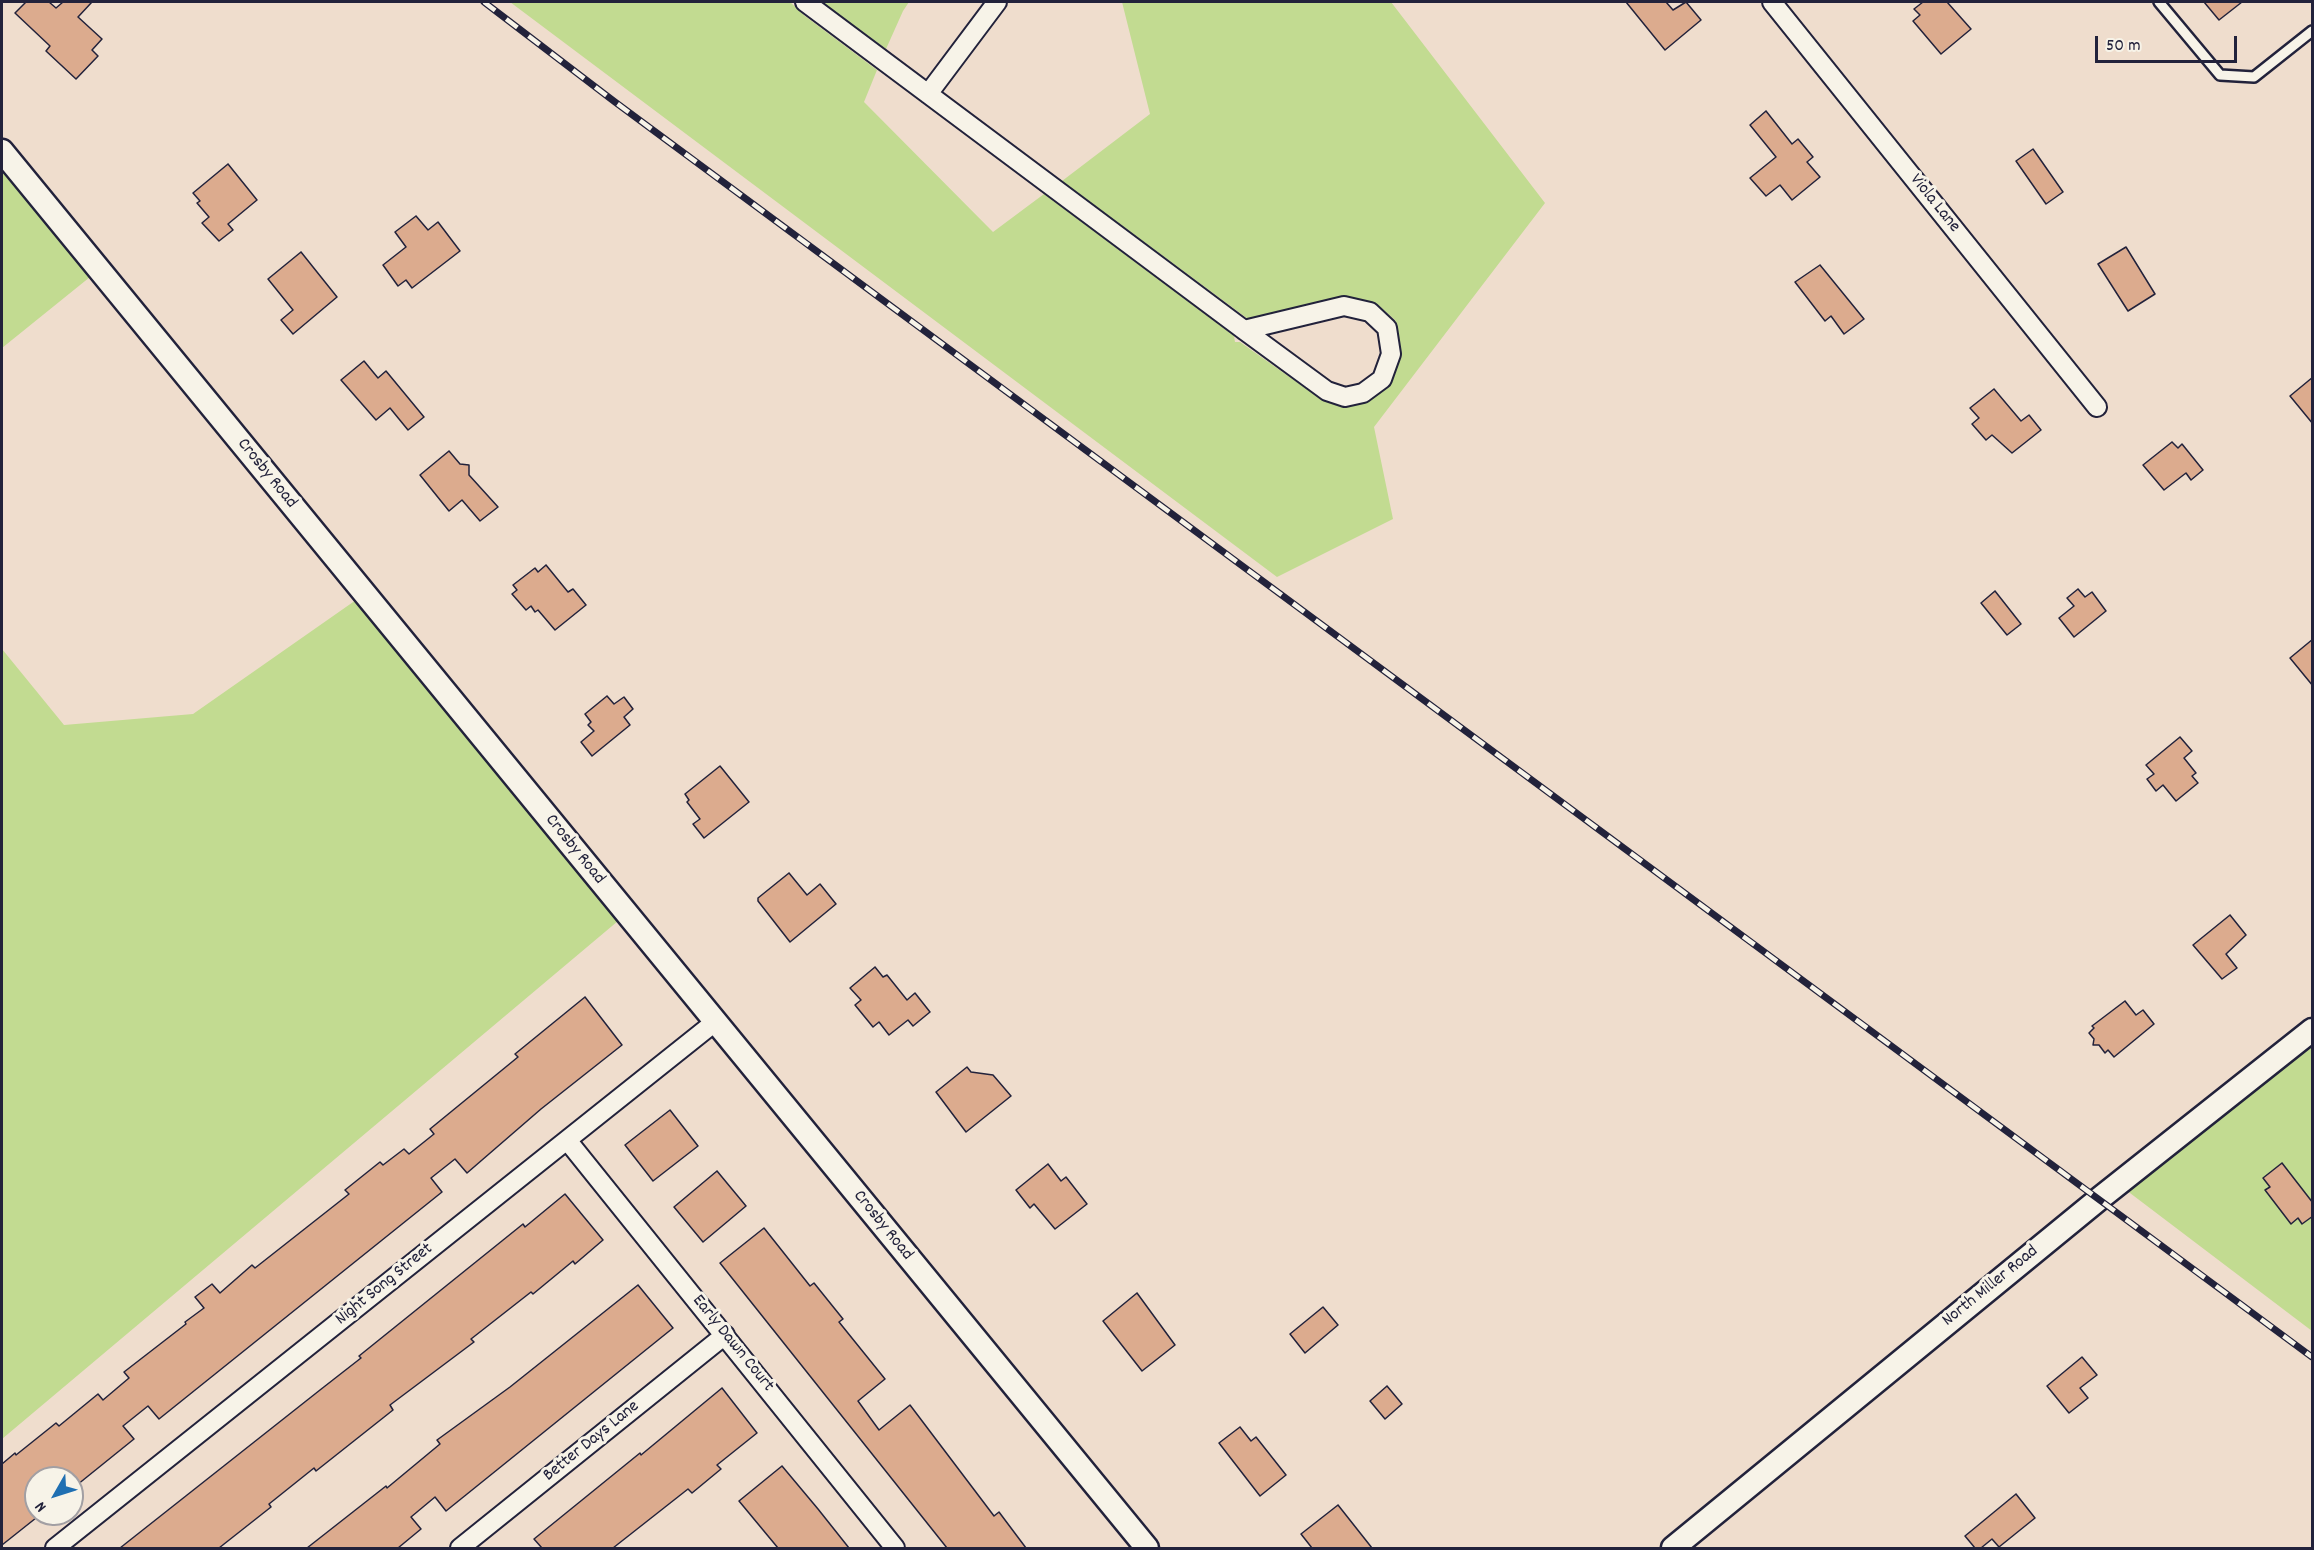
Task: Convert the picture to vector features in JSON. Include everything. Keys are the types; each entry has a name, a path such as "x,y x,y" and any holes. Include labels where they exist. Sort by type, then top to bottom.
{"street":[{"path":"805,2 1312,381 1327,391 1345,397 1363,393 1382,379 1391,354 1387,328 1370,312 1344,306 1244,330"},
{"path":"928,94 998,2"},
{"name":"Viola Lane","path":"1772,2 2097,407"},
{"name":"Crosby Road","path":"2,152 1147,1548"},
{"name":"Night Song Street","path":"55,1548 715,1022"},
{"name":"North Miller Road","path":"1673,1548 2110,1190 2313,1030"},
{"name":"Early Dawn Court","path":"567,1140 895,1548"},
{"name":"Better Days Lane","path":"460,1548 725,1335"}],"lane":[{"path":"2159,2 2220,75 2254,77 2313,31"}],"green space":[{"path":"510,2 790,2 877,70 864,102 993,232 1044,194 1234,336 1235,342 1240,342 1322,400 1341,407 1364,403 1387,387 1401,357 1395,320 1378,305 1342,297 1248,319 1062,181 1150,114 1122,2 1391,2 1545,203 1374,427 1393,519 1277,577"},
{"path":"822,2 909,2 886,49"},
{"path":"2,168 90,277 2,348"},
{"path":"356,600 618,921 2,1439 2,649 64,725 193,714"},
{"path":"2312,1042 2312,1331 2126,1190"}],"building":[{"path":"26,2 49,2 56,8 63,2 92,2 78,17 102,39 92,50 98,56 76,79 46,51 50,46 15,13"},
{"path":"1626,2 1666,2 1673,10 1686,2 1701,20 1665,50"},
{"path":"1923,2 1947,2 1971,29 1941,54 1913,21 1920,15 1914,9"},
{"path":"2204,2 2242,2 2219,20"},
{"path":"1766,111 1792,144 1798,139 1813,157 1807,162 1820,177 1792,200 1780,185 1766,196 1750,178 1776,157 1750,125"},
{"path":"2033,149 2063,192 2046,204 2016,161"},
{"path":"228,164 257,200 228,224 233,230 219,241 202,223 209,217 197,203 200,201 193,193"},
{"path":"416,216 428,230 438,222 460,251 412,288 406,280 398,286 383,265 406,247 395,232"},
{"path":"2126,247 2155,294 2128,311 2098,264"},
{"path":"301,252 337,297 293,334 281,320 293,310 268,279"},
{"path":"1820,265 1864,319 1844,334 1831,316 1825,321 1795,282"},
{"path":"364,361 378,378 386,371 424,417 408,430 390,408 376,420 341,380"},
{"path":"2313,377 2313,424 2290,396"},
{"path":"1994,389 2021,421 2029,415 2041,430 2012,453 1992,435 1986,440 1972,424 1979,418 1970,408"},
{"path":"2172,442 2178,448 2182,444 2203,470 2191,480 2186,473 2164,490 2143,465"},
{"path":"449,451 460,464 469,465 469,475 498,507 480,521 462,500 449,511 420,475"},
{"path":"546,565 568,592 573,589 586,605 555,630 538,610 535,612 531,606 526,610 512,594 517,590 513,585 535,568 538,572"},
{"path":"2078,589 2085,597 2092,592 2106,611 2074,637 2059,618 2074,606 2067,598"},
{"path":"1995,591 2021,624 2007,635 1981,603"},
{"path":"2313,639 2313,686 2290,658"},
{"path":"607,696 614,704 624,697 633,709 624,717 630,725 592,756 581,742 594,731 588,725 591,722 585,714"},
{"path":"2180,737 2192,751 2184,758 2196,773 2192,776 2198,783 2176,801 2163,785 2156,791 2147,779 2154,774 2146,765"},
{"path":"720,766 749,802 704,838 693,824 700,819 687,802 689,800 685,794"},
{"path":"789,873 807,895 820,884 836,904 790,942 758,901 758,898"},
{"path":"2230,915 2246,935 2226,954 2237,968 2222,979 2193,945"},
{"path":"875,967 883,977 887,975 907,1000 915,993 930,1012 913,1026 908,1020 889,1035 879,1022 873,1027 855,1005 861,1000 850,988"},
{"path":"585,997 622,1045 541,1109 467,1173 455,1159 431,1178 442,1192 159,1419 148,1406 123,1426 134,1439 84,1479 84,1466 24,1466 24,1526 26,1526 2,1545 2,1464 56,1423 59,1426 98,1394 103,1400 129,1378 124,1372 204,1308 195,1297 212,1284 220,1293 252,1265 255,1268 349,1194 345,1190 380,1162 383,1165 404,1149 409,1154 434,1134 430,1129 518,1057 515,1054"},
{"path":"2125,1001 2136,1015 2143,1010 2154,1024 2114,1057 2108,1050 2105,1053 2099,1045 2093,1045 2094,1039 2089,1033 2094,1028 2092,1026"},
{"path":"967,1067 971,1072 993,1075 1011,1096 966,1132 936,1092"},
{"path":"670,1110 698,1146 653,1181 625,1145"},
{"path":"2282,1163 2313,1203 2313,1216 2302,1224 2298,1218 2291,1224 2265,1190 2270,1187 2263,1178"},
{"path":"1048,1164 1061,1181 1066,1177 1087,1204 1055,1229 1034,1204 1030,1208 1016,1190"},
{"path":"717,1171 746,1206 703,1242 674,1207"},
{"path":"565,1194 603,1240 575,1264 573,1261 533,1294 531,1292 471,1339 474,1342 390,1405 393,1410 316,1471 314,1468 269,1504 271,1507 219,1548 120,1548 361,1358 359,1356 523,1224 525,1227"},
{"path":"764,1228 810,1286 814,1283 843,1319 839,1322 885,1379 858,1401 879,1430 910,1405 994,1516 999,1512 1026,1548 947,1548 720,1263"},
{"path":"638,1285 673,1328 446,1511 435,1497 411,1517 421,1529 398,1548 307,1548 386,1486 387,1488 440,1444 437,1440 510,1387"},
{"path":"1137,1293 1175,1345 1142,1371 1103,1321"},
{"path":"1323,1307 1338,1325 1305,1353 1290,1334"},
{"path":"2082,1357 2097,1375 2080,1388 2088,1398 2069,1413 2047,1386"},
{"path":"1387,1386 1402,1404 1385,1419 1370,1401"},
{"path":"722,1388 757,1433 717,1465 721,1469 692,1493 688,1489 613,1548 542,1548 534,1539 640,1453 641,1455"},
{"path":"1240,1427 1251,1441 1256,1437 1286,1475 1260,1496 1219,1443"},
{"path":"782,1466 849,1548 778,1548 739,1501"},
{"path":"2016,1494 2035,1518 1999,1547 1992,1539 1981,1548 1975,1548 1965,1536"},
{"path":"1338,1505 1372,1548 1312,1548 1301,1534"}],"railway":[{"path":"484,2 615,102 2312,1357"}]}
